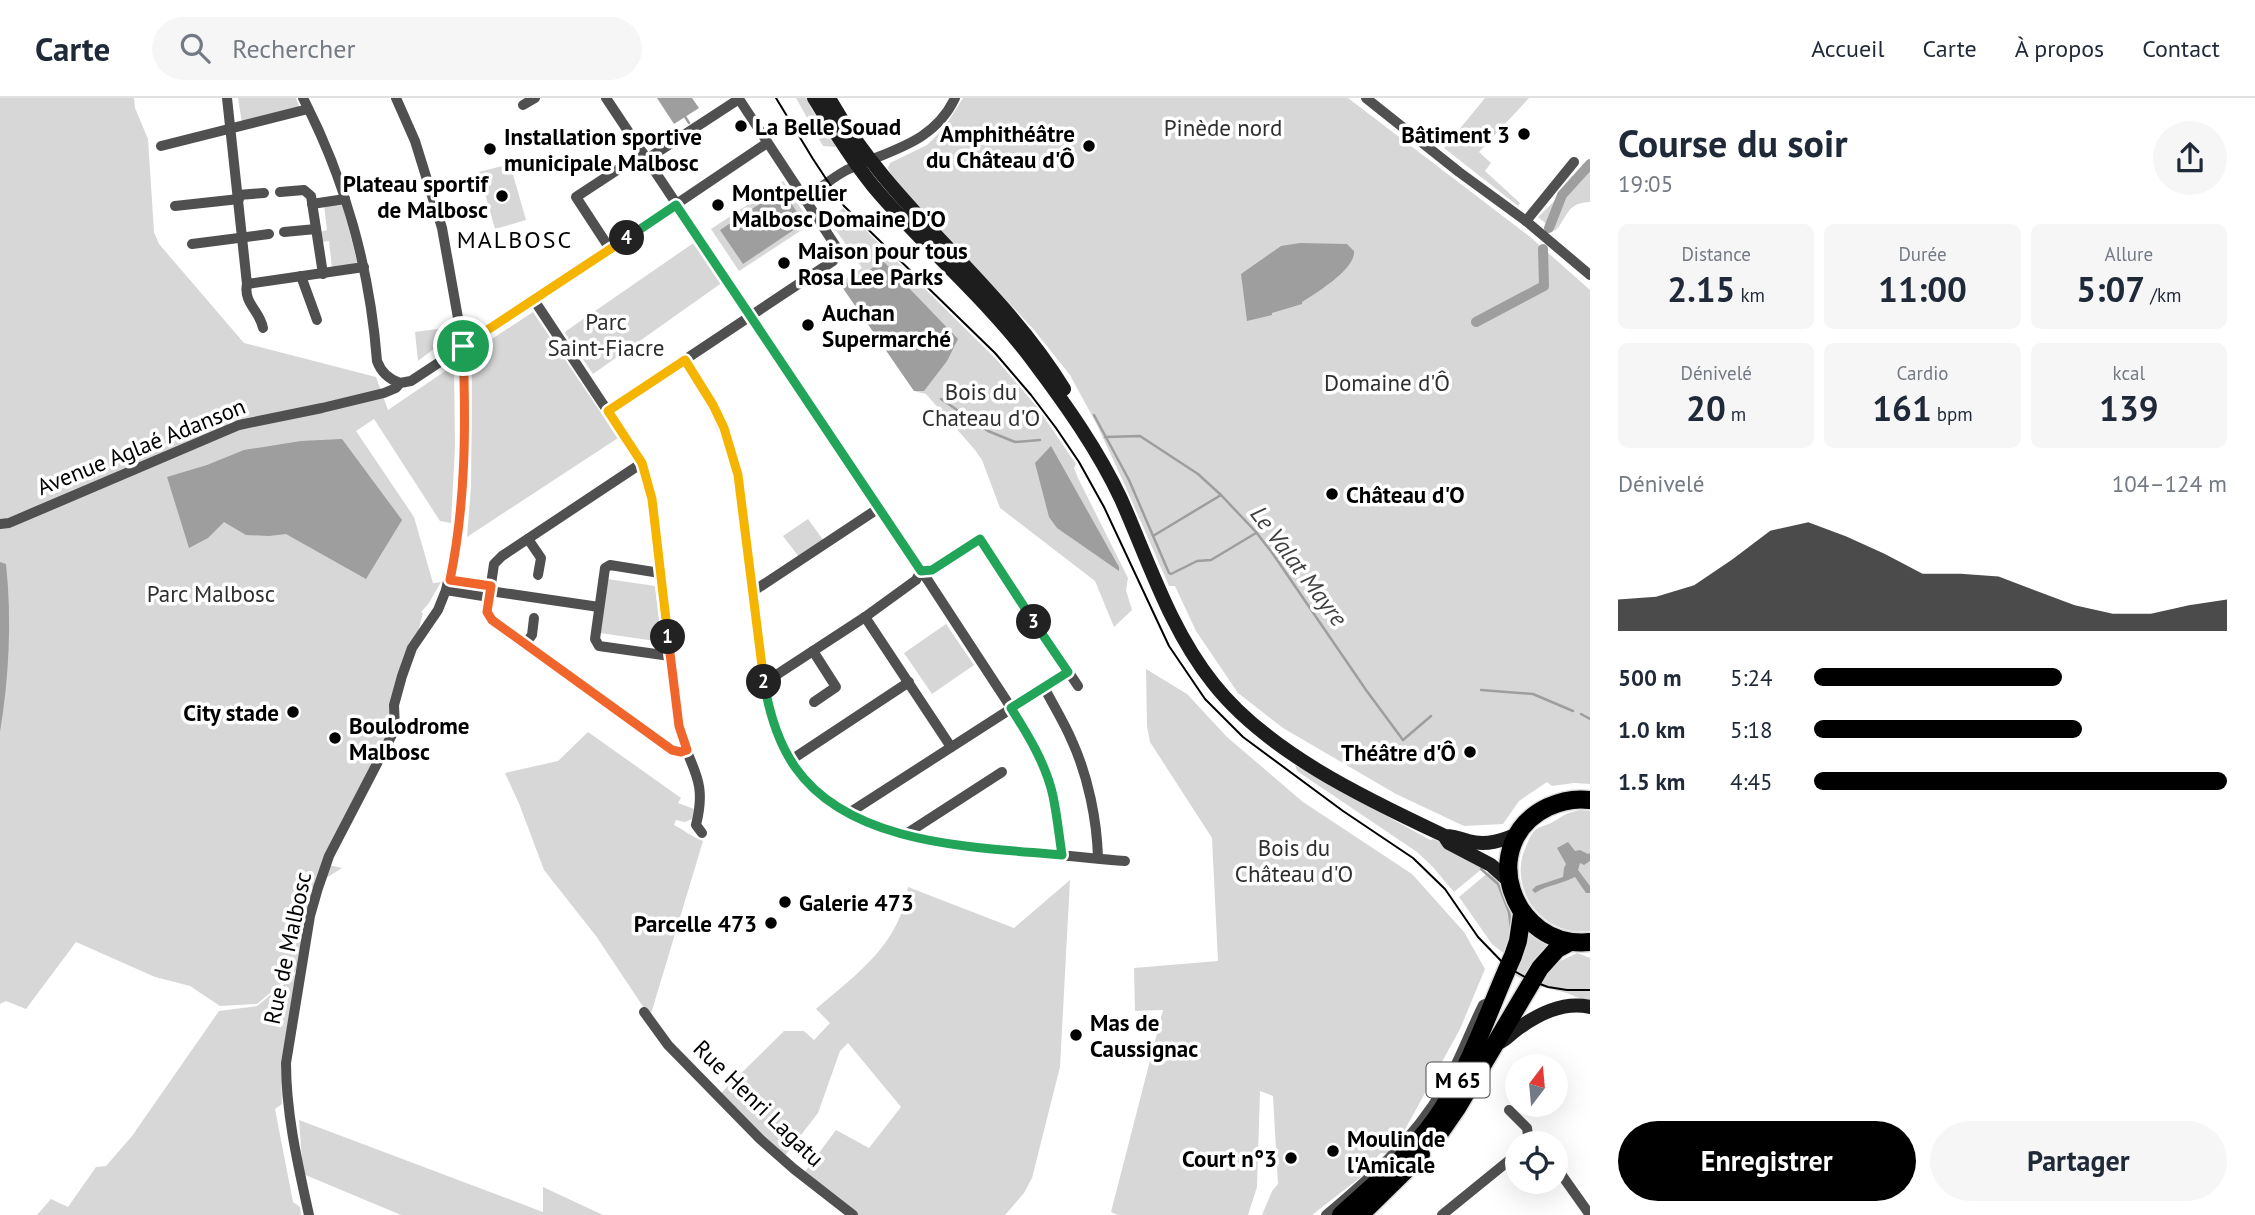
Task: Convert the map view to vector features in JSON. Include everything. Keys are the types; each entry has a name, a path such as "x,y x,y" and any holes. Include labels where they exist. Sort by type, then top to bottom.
{"main road":[{"path":"814,98 858,165 888,202 1003,323 1032,359 1093,446 1121,499 1178,629 1199,665 1227,700 1262,732 1304,762 1445,836 1485,844 1519,833"},
{"path":"829,98 858,165"},
{"path":"1590,800 1571,800 1543,809 1532,818 1519,833 1510,856 1509,881 1513,898 1522,914 1543,933 1570,942 1590,943"},
{"path":"1445,836 1449,843 1491,865 1509,881"},
{"name":"M 65","path":"1341,1215 1405,1156 1453,1091 1473,1052 1518,941 1522,914"},
{"name":"M 65","path":"1360,1215 1413,1165 1446,1125 1540,968 1557,950 1570,942"},
{"path":"1494,1045 1505,1041 1510,1034 1534,1018 1555,1009 1575,1004 1590,1007"}],"street":[{"path":"228,98 247,300 261,318 264,328"},
{"path":"303,98 345,199 363,267 379,369 400,383"},
{"name":"Rue de Malbosc","path":"309,1215 296,1161 286,1063 310,916 329,856 395,729 394,705 398,686 412,648 438,610 448,585 460,527 464,470 463,346 442,228 415,141 396,98"},
{"path":"523,106 535,98"},
{"path":"606,98 1010,705 1034,746 1049,782 1062,855"},
{"path":"804,200 858,165 919,140 933,129 955,98"},
{"path":"1366,98 1526,221 1590,275"},
{"path":"608,411 833,261 836,256 835,245 739,99 576,197 610,249"},
{"path":"161,146 308,109"},
{"name":"Avenue Aglaé Adanson","path":"0,524 9,523 239,425 384,393 396,388 400,383 411,381 767,143"},
{"path":"1526,221 1574,162"},
{"path":"280,192 304,190 312,196 323,274"},
{"path":"175,206 264,193"},
{"path":"312,204 345,199"},
{"path":"284,232 316,229"},
{"path":"192,244 269,234"},
{"path":"247,284 363,267"},
{"path":"301,276 317,320"},
{"path":"534,300 642,463 652,499 679,726 701,792 696,825 702,834"},
{"path":"685,360 724,428 738,475 764,683 774,726 796,769 819,793 849,814 906,834 960,846 1125,861"},
{"path":"642,463 502,556 494,564 487,612 492,620 672,750 687,750"},
{"path":"752,592 879,508"},
{"path":"528,539 541,558 538,575"},
{"path":"764,683 865,617 923,573 980,539 1078,686"},
{"path":"660,573 610,565 605,568 595,639 598,646 670,656"},
{"path":"448,585 599,607"},
{"path":"865,617 951,747"},
{"path":"525,644 532,635 534,618"},
{"path":"813,651 836,687 814,702"},
{"path":"849,814 1010,705 1068,672"},
{"path":"791,760 909,682"},
{"path":"1044,687 1072,741 1085,778 1093,814 1098,858"},
{"path":"906,834 1002,772"},
{"path":"1326,1215 1415,1131 1451,1074 1483,1005 1493,1001"},
{"name":"Rue Henri Lagatu","path":"644,1012 668,1045 760,1139 853,1215"},
{"path":"1516,1117 1527,1131"},
{"path":"1442,1215 1505,1164"},
{"path":"1568,1184 1590,1215"}],"green space":[{"name":"Parc Malbosc","path":"0,98 134,98 135,108 148,139 154,232 159,244 244,343 376,377 388,410 454,365 455,447 451,523 440,521 374,419 356,431 414,517 433,583 441,582 421,612 423,613 396,717 324,864 342,868 315,885 297,970 257,1004 220,1006 190,986 155,977 76,942 26,1009 6,1001 0,1004"},
{"path":"238,98 296,98 299,106 298,109 242,123"},
{"path":"796,98 808,98 811,108 836,147 823,146"},
{"name":"Domaine d'Ô","path":"963,98 1348,98 1529,236 1590,290 1590,784 1552,786 1547,782 1519,801 1503,824 1464,826 1396,794 1283,728 1238,693 1196,631 1175,586 1169,586 1096,423 1070,375 1034,330 892,177 888,168 890,163 927,145 944,128"},
{"path":"1485,98 1529,98 1479,152 1491,163 1485,171 1520,203 1518,206 1444,148"},
{"name":"Plateau sportif de Malbosc","path":"510,164 526,220 495,229 479,172"},
{"path":"1590,166 1590,202 1572,208 1555,231 1538,217"},
{"path":"783,181 811,224 739,271 711,229"},
{"path":"342,203 357,261 356,265 332,268 329,241 322,242 320,232 327,230 324,205"},
{"name":"Bois du Chateau d'O","path":"843,208 996,359 1037,407 1076,464 1074,468 1078,478 1128,578 1126,590 1132,610 1114,627 1095,581 1000,508 982,460 975,450 926,394 914,391 840,282 862,268 829,220"},
{"name":"Parc Saint-Fiacre","path":"695,242 723,282 593,374 566,331"},
{"name":"Parc Saint-Fiacre","path":"533,312 618,438 467,537 471,487 472,364 475,362 475,350"},
{"path":"444,328 448,338 418,361 415,332"},
{"path":"808,519 824,541 799,557 783,536"},
{"path":"607,579 655,586 662,642 600,633"},
{"path":"946,624 974,665 932,694 904,653"},
{"name":"Bois du Château d'O","path":"1146,669 1187,694 1227,737 1303,802 1412,874 1464,932 1485,969 1460,1029 1396,1146 1387,1154 1381,1153 1377,1157 1379,1163 1312,1215 1262,1215 1272,1191 1278,1184 1273,1096 1260,1091 1257,1187 1248,1215 1118,1215 1111,1212 1163,1010 1135,1011 1134,968 1218,961 1212,838 1150,742 1147,726"},
{"path":"588,732 681,798 678,803 697,810 692,819 685,822 676,820 674,825 703,841 650,1017 596,936 544,870 505,773 558,761"},
{"path":"1295,765 1484,867 1454,892 1417,852 1297,771"},
{"path":"1581,810 1590,811 1590,931 1574,931 1547,920 1536,910 1522,885 1523,854 1536,829"},
{"path":"1490,871 1498,878 1514,921 1507,956 1492,944 1459,897"},
{"path":"1070,880 1060,1067 1032,1178 1024,1193 1005,1215 859,1215 804,1173 836,1130 869,1148 901,1107 848,1043 840,1051 818,1113 784,1157 721,1093 784,1031 804,1031 814,1040 830,1023 816,1009 875,956 896,925 908,887 1014,928"},
{"path":"1526,929 1554,945 1525,981 1511,973"},
{"path":"1577,953 1590,958 1590,1003 1567,993 1535,985 1556,963"},
{"path":"296,974 281,1063 282,1104 275,1109 293,1202 300,1207 301,1215 37,1215 51,1199 68,1207 96,1167 106,1166 132,1136 219,1011 257,1006"},
{"path":"299,1120 543,1212 543,1187 603,1215 401,1215 303,1174"}],"shaded area":[{"path":"657,98 692,98 699,108 674,124"},
{"path":"782,189 804,223 743,264 720,230"},
{"path":"1300,243 1347,244 1354,251 1353,258 1342,273 1302,304 1247,321 1241,274 1281,246"},
{"path":"883,261 958,339 947,361 924,391 914,391 840,284 845,281 848,284"},
{"path":"342,439 402,520 366,579 286,534 246,535 224,522 208,538 189,548 167,477 244,450 301,441"},
{"path":"1051,446 1119,571 1057,528 1049,517 1035,463"},
{"path":"0,562 6,564 9,627 6,690 0,732"},
{"path":"1568,842 1575,851 1590,853 1590,861 1584,865 1580,863 1578,870 1590,886 1590,893 1586,893 1575,877 1535,893 1532,890 1536,886 1563,877 1566,864 1557,848"}],"waterway":[{"path":"684,115 689,123"},
{"path":"1549,228 1562,195 1590,164"},
{"path":"1476,322 1544,286 1543,249"},
{"name":"Le Valat Mayre","path":"941,399 988,431 1015,442 1040,440"},
{"path":"1094,415 1129,480 1169,573 1197,561 1211,560 1256,533"},
{"name":"Le Valat Mayre","path":"1105,437 1140,436 1198,474 1221,495 1273,554 1403,740 1431,716"},
{"path":"1153,536 1221,495"},
{"name":"Le Valat Mayre","path":"1481,690 1533,694 1573,711"},
{"name":"Le Valat Mayre","path":"1581,714 1590,719"},
{"path":"1481,869 1498,884 1509,912 1511,929"}],"tram line":[{"path":"776,98 844,206 995,353 1056,428 1104,507 1169,646 1205,699 1243,737 1343,811 1413,858 1445,889 1478,937 1507,967 1548,987 1590,990"}],"place":[{"name":"La Belle Souad","path":"741,126"},
{"name":"Bâtiment 3","path":"1524,134"},
{"name":"Amphithéâtre du Château d'Ô","path":"1089,146"},
{"name":"Installation sportive municipale Malbosc","path":"490,149"},
{"name":"Plateau sportif de Malbosc","path":"502,196"},
{"name":"Montpellier Malbosc Domaine D'O","path":"718,205"},
{"name":"Maison pour tous Rosa Lee Parks","path":"784,263"},
{"name":"Auchan Supermarché","path":"808,325"},
{"name":"Château d'O","path":"1332,494"},
{"name":"City stade","path":"293,712"},
{"name":"Boulodrome Malbosc","path":"335,738"},
{"name":"Théâtre d'Ô","path":"1470,752"},
{"name":"Galerie 473","path":"785,902"},
{"name":"Parcelle 473","path":"771,923"},
{"name":"Mas de Caussignac","path":"1076,1035"},
{"name":"Moulin de l'Amicale","path":"1333,1151"},
{"name":"Court n°3","path":"1291,1158"}],"district":[{"name":"MALBOSC","path":"515,239"}],"route":[{"path":"676,205 921,571 932,570 980,539 1068,672 1011,708 1034,746 1053,794 1062,855 960,846 886,828 849,814 829,802 796,769 774,726 764,683 738,475 724,428 685,360 608,411 642,463 648,481 679,726 687,750 672,750 492,620 487,612 491,586 450,580 460,527 465,444 463,346 676,205"}],"park label":[{"name":"Pinède nord","path":"1223,127"}]}
